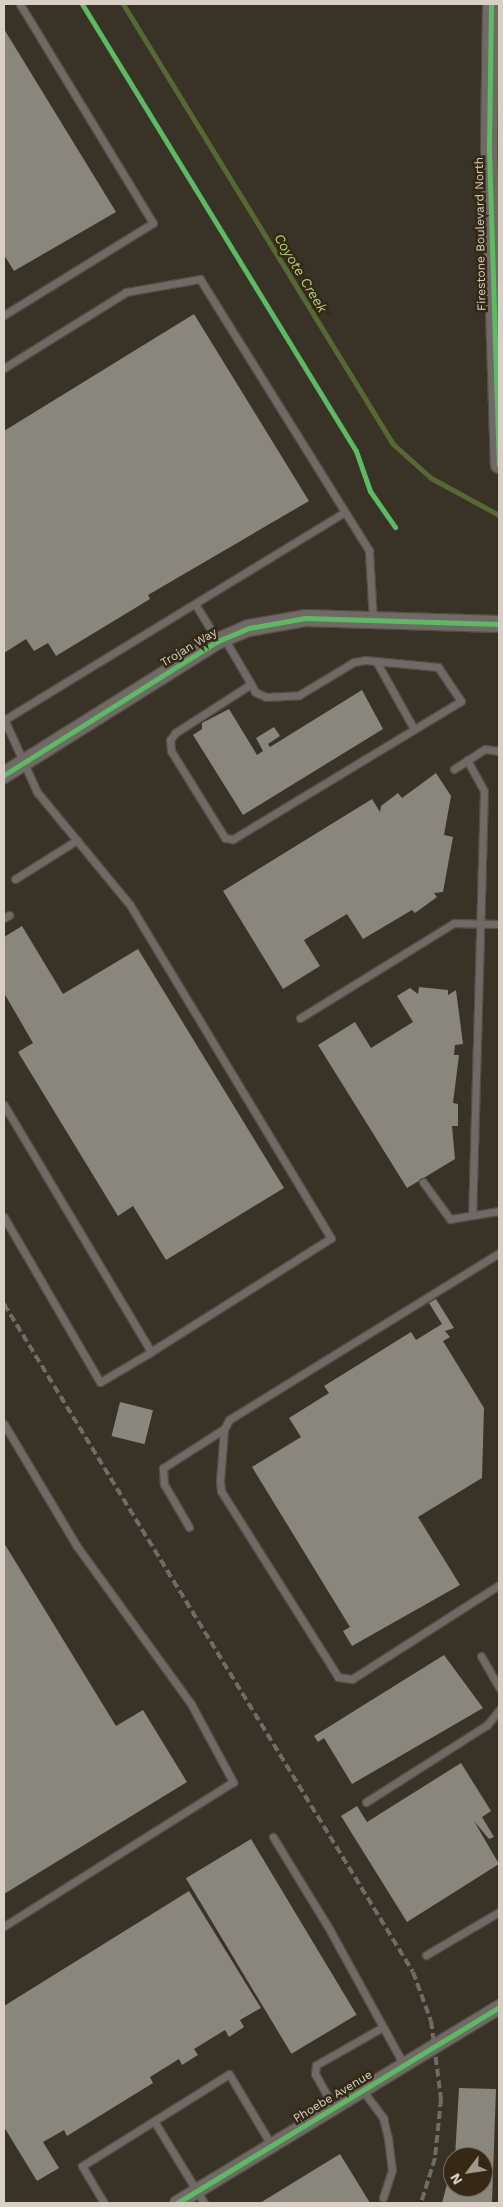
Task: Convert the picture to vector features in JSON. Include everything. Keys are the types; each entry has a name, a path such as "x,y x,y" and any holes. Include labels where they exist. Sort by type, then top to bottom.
{"street":[{"name":"Firestone Boulevard North","path":"491,4 489,151 499,465"},
{"name":"Trojan Way","path":"4,775 221,639 250,628 305,618 499,624"},
{"name":"Phoebe Avenue","path":"177,2203 201,2197 272,2146 499,2007"}],"lane":[{"path":"4,314 153,223 20,4"},
{"path":"4,368 126,292 200,279 369,551 373,621"},
{"path":"4,1217 100,1382 151,1352 331,1238 130,905 37,792 26,761 4,719 345,512"},
{"path":"195,604 251,684 266,697 282,698 299,695 354,662 376,661 438,667 451,682 461,701 233,839 225,838 170,751 170,740 175,732 251,684"},
{"path":"376,661 414,729"},
{"path":"454,768 485,749 499,751"},
{"path":"467,760 484,791 472,1214"},
{"path":"15,879 77,840"},
{"path":"300,1018 454,923 480,922 499,924"},
{"path":"4,1105 151,1352"},
{"path":"423,1182 443,1214 450,1219 472,1214 499,1212"},
{"path":"189,1527 164,1484 163,1468 224,1429 236,1416 499,1253"},
{"path":"4,1424 76,1545 191,1704 233,1782 4,1926"},
{"path":"224,1429 221,1491 338,1677 352,1678 499,1585"},
{"path":"481,1656 499,1687"},
{"path":"366,1802 487,1725 499,1710"},
{"path":"273,1837 404,2066"},
{"path":"426,1955 499,1912"},
{"path":"334,2108 315,2074 316,2065 383,2027"},
{"path":"104,2203 82,2166 229,2074 272,2146"},
{"path":"363,2091 383,2118 388,2138 392,2170 383,2198"},
{"path":"154,2121 201,2197"}],"building":[{"path":"4,29 116,212 14,271 4,255"},
{"path":"194,314 309,501 148,595 150,599 56,656 48,643 34,651 26,639 4,653 4,431"},
{"path":"362,690 383,729 243,815 193,735 202,729 202,723 229,709 257,755 263,751 256,738 274,727 280,736 268,744 270,747"},
{"path":"436,773 451,796 444,835 453,837 443,892 434,893 437,897 415,913 412,910 363,939 347,914 304,940 320,966 283,989 223,891 372,799 380,812 381,806 398,793 402,798"},
{"path":"22,926 63,994 138,949 284,1188 166,1260 133,1206 118,1216 18,1052 33,1043 4,993 4,937"},
{"path":"419,987 448,990 448,995 456,990 463,1044 455,1045 454,1055 459,1055 453,1103 458,1104 458,1126 452,1126 455,1159 407,1188 318,1045 355,1022 371,1048 413,1022 397,996 410,988 418,994"},
{"path":"436,1299 454,1328 445,1331 450,1337 443,1341 484,1408 482,1478 418,1517 460,1585 352,1646 343,1631 350,1627 252,1467 301,1437 289,1418 329,1393 324,1386 411,1332 416,1340 442,1324 429,1303"},
{"path":"120,1402 153,1410 145,1444 112,1436"},
{"path":"4,1543 116,1726 143,1710 187,1782 4,1894"},
{"path":"444,1655 483,1708 352,1784 324,1738 318,1742 314,1736"},
{"path":"461,1763 491,1811 482,1817 494,1837 489,1839 474,1821 499,1864 407,1922 341,1816 357,1806 367,1822"},
{"path":"251,1839 357,2015 291,2054 186,1878"},
{"path":"189,1891 261,2008 240,2020 244,2027 229,2037 225,2030 194,2049 198,2055 182,2065 179,2059 150,2077 153,2083 67,2136 64,2130 43,2142 59,2168 37,2181 4,2127 4,2006"},
{"path":"459,2088 496,2089 493,2174 493,2147 456,2147"},
{"path":"340,2154 370,2203 260,2203"},
{"path":"444,2197 492,2197 492,2203 442,2203"}],"waterway":[{"name":"Coyote Creek","path":"123,4 393,444 431,478 499,515"}],"railway":[{"path":"4,1304 413,1972 431,2021 441,2099 435,2158 421,2203"}],"cycle path":[{"path":"82,4 356,451 370,491 395,527"},
{"path":"491,4 489,151 499,465"},
{"path":"4,775 218,641 249,628 305,618 499,624"},
{"path":"177,2203 499,2007"}]}
